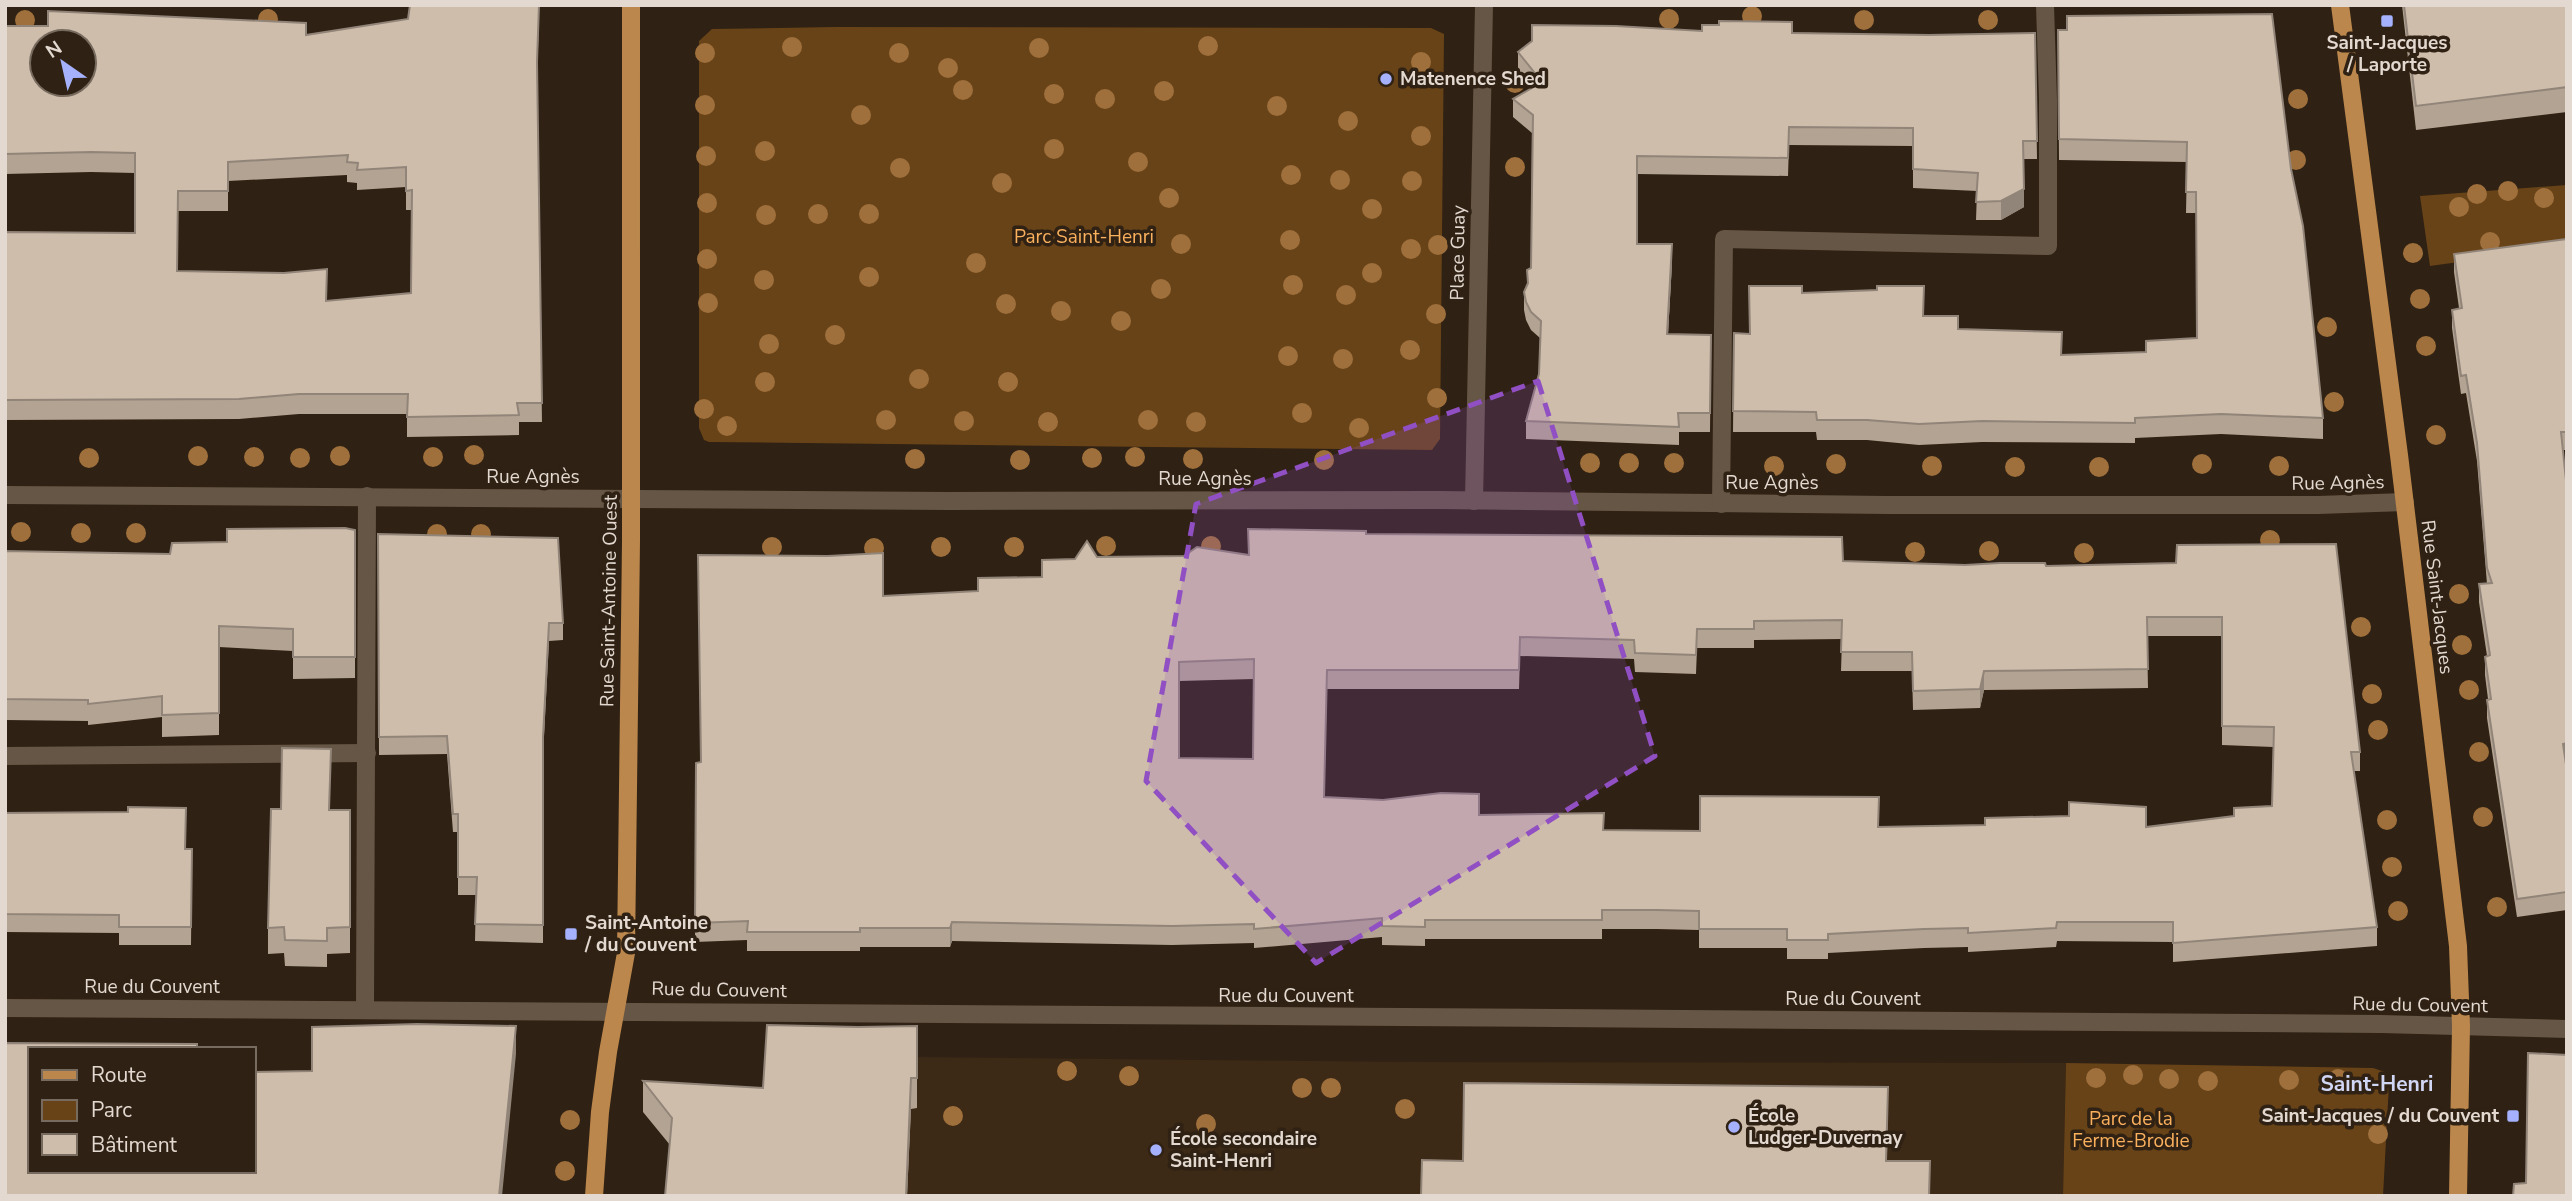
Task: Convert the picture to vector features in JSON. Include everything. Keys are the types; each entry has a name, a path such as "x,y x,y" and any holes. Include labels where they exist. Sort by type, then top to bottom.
{"main road":[{"name":"Rue Saint-Antoine Ouest","path":"594,1196 600,1112 626,953 631,498 631,5"},
{"name":"Rue Saint-Jacques","path":"2340,5 2449,853 2458,946 2461,1026 2458,1196"}],"street":[{"name":"Place Guay","path":"1474,501 1484,5"},
{"path":"1721,504 1724,239 2048,246 2045,5"},
{"name":"Rue Agnès","path":"5,495 1721,504 2318,505 2405,502"},
{"path":"365,1008 367,496"},
{"path":"5,756 367,753"},
{"name":"Rue du Couvent","path":"5,1008 616,1009 2567,1029"}],"highlighted area":[{"path":"1538,381 1655,756 1316,963 1146,781 1196,504"}],"shaded area":[{"path":"917,1057 1405,1062 2066,1063 2063,1196 907,1196 911,1108 917,1108"}],"green space":[{"name":"Parc Saint-Henri","path":"1431,28 1444,34 1440,439 1432,450 704,440 699,428 699,41 712,29"},
{"path":"2567,185 2567,247 2430,266 2420,196"},
{"name":"Parc de la Ferme-Brodie","path":"2066,1063 2373,1068 2385,1072 2389,1084 2383,1196 2063,1196"}],"building":[{"path":"410,5 539,5 537,62 542,403 517,403 519,415 407,417 408,394 299,394 239,399 5,400 5,232 135,233 135,153 5,154 5,26 48,26 48,11 306,23 306,35 408,19","holes":["348,155 347,162 358,163 357,170 406,167 406,191 412,190 411,293 326,301 327,269 284,273 177,271 178,191 228,191 228,162"]},
{"path":"2404,5 2567,5 2567,87 2416,106"},
{"path":"2272,14 2291,169 2303,226 2323,418 2221,414 2135,418 2135,423 1982,421 1919,424 1817,420 1816,412 1733,411 1734,333 1750,334 1749,286 1802,286 1802,293 1877,290 1877,286 1924,286 1923,316 1958,316 1958,329 2062,332 2061,355 2146,352 2146,341 2197,338 2196,192 2186,192 2187,142 2059,139 2058,30 2067,30 2067,16"},
{"path":"1719,21 1792,22 1792,33 2035,33 2037,141 2023,141 2024,189 2001,201 1976,202 1978,173 1913,169 1913,128 1789,127 1788,158 1637,156 1637,244 1672,244 1667,334 1711,335 1710,413 1678,413 1679,427 1526,421 1539,374 1541,321 1531,312 1524,292 1528,283 1527,270 1531,268 1533,115 1513,99 1542,82 1518,52 1532,41 1532,25 1702,31 1702,25 1719,25"},
{"path":"2567,239 2567,432 2561,432 2567,490 2567,743 2563,744 2567,771 2567,892 2517,899 2487,700 2491,699 2485,657 2490,655 2479,584 2492,583 2487,568 2477,443 2466,375 2461,376 2452,310 2462,308 2454,254"},
{"path":"227,529 355,530 355,657 293,657 293,629 219,626 219,713 162,715 162,696 88,704 88,700 5,699 5,551 170,554 172,543 227,542"},
{"path":"1248,529 1366,531 1366,534 1842,537 1843,561 1965,565 2176,563 2177,545 2336,544 2360,752 2351,752 2377,927 2173,943 2173,922 2057,922 2056,928 1968,933 1968,928 1924,929 1828,934 1828,940 1787,940 1787,929 1699,929 1699,911 1657,910 1602,910 1602,920 1425,920 1425,927 1382,926 1382,918 1254,929 1254,924 1172,926 952,922 950,928 860,928 860,932 747,932 748,921 695,923 696,763 701,762 698,555 828,556 883,553 883,596 978,591 978,578 1042,577 1042,560 1075,559 1087,541 1097,557 1184,556 1197,547 1249,555","holes":["2147,617 2222,617 2222,726 2274,727 2272,806 2234,808 2234,816 2146,827 2146,807 2069,802 2069,816 1985,818 1985,825 1878,827 1879,797 1700,796 1700,831 1603,830 1604,813 1479,815 1479,794 1441,793 1383,800 1324,797 1327,670 1519,670 1520,637 1634,640 1635,653 1696,655 1697,629 1754,629 1754,621 1842,620 1841,652 1912,652 1913,691 1980,689 1984,671 2148,669","1254,659 1253,759 1179,758 1179,662"]},
{"path":"378,534 558,538 563,623 549,623 543,737 543,925 475,924 477,877 458,877 458,814 453,814 447,736 379,737"},
{"path":"282,748 331,749 329,810 350,810 350,927 327,928 327,941 285,940 284,927 268,928 271,809 281,809"},
{"path":"128,807 186,808 185,849 192,849 191,927 119,927 119,915 5,914 5,813 128,812"},
{"path":"417,1024 516,1026 499,1196 5,1196 5,1043 197,1044 197,1047 28,1047 28,1173 256,1173 256,1072 312,1071 312,1027"},
{"path":"767,1025 917,1026 917,1078 911,1078 906,1196 665,1196 672,1118 643,1081 763,1088"},
{"path":"2528,1053 2567,1055 2567,1196 2513,1196 2514,1184 2526,1183"},
{"path":"1464,1083 1888,1087 1886,1161 1930,1161 1929,1196 1421,1196 1422,1160 1463,1161"}],"place":[{"name":"Saint-Jacques / Laporte","path":"2387,21"},
{"name":"Matenence Shed","path":"1386,79"},
{"name":"Saint-Antoine / du Couvent","path":"571,934"},
{"name":"Saint-Jacques / du Couvent","path":"2513,1116"},
{"name":"École Ludger-Duvernay","path":"1734,1127"},
{"name":"École secondaire Saint-Henri","path":"1156,1150"}],"district":[{"name":"Saint-Henri","path":"2377,1084"}]}
